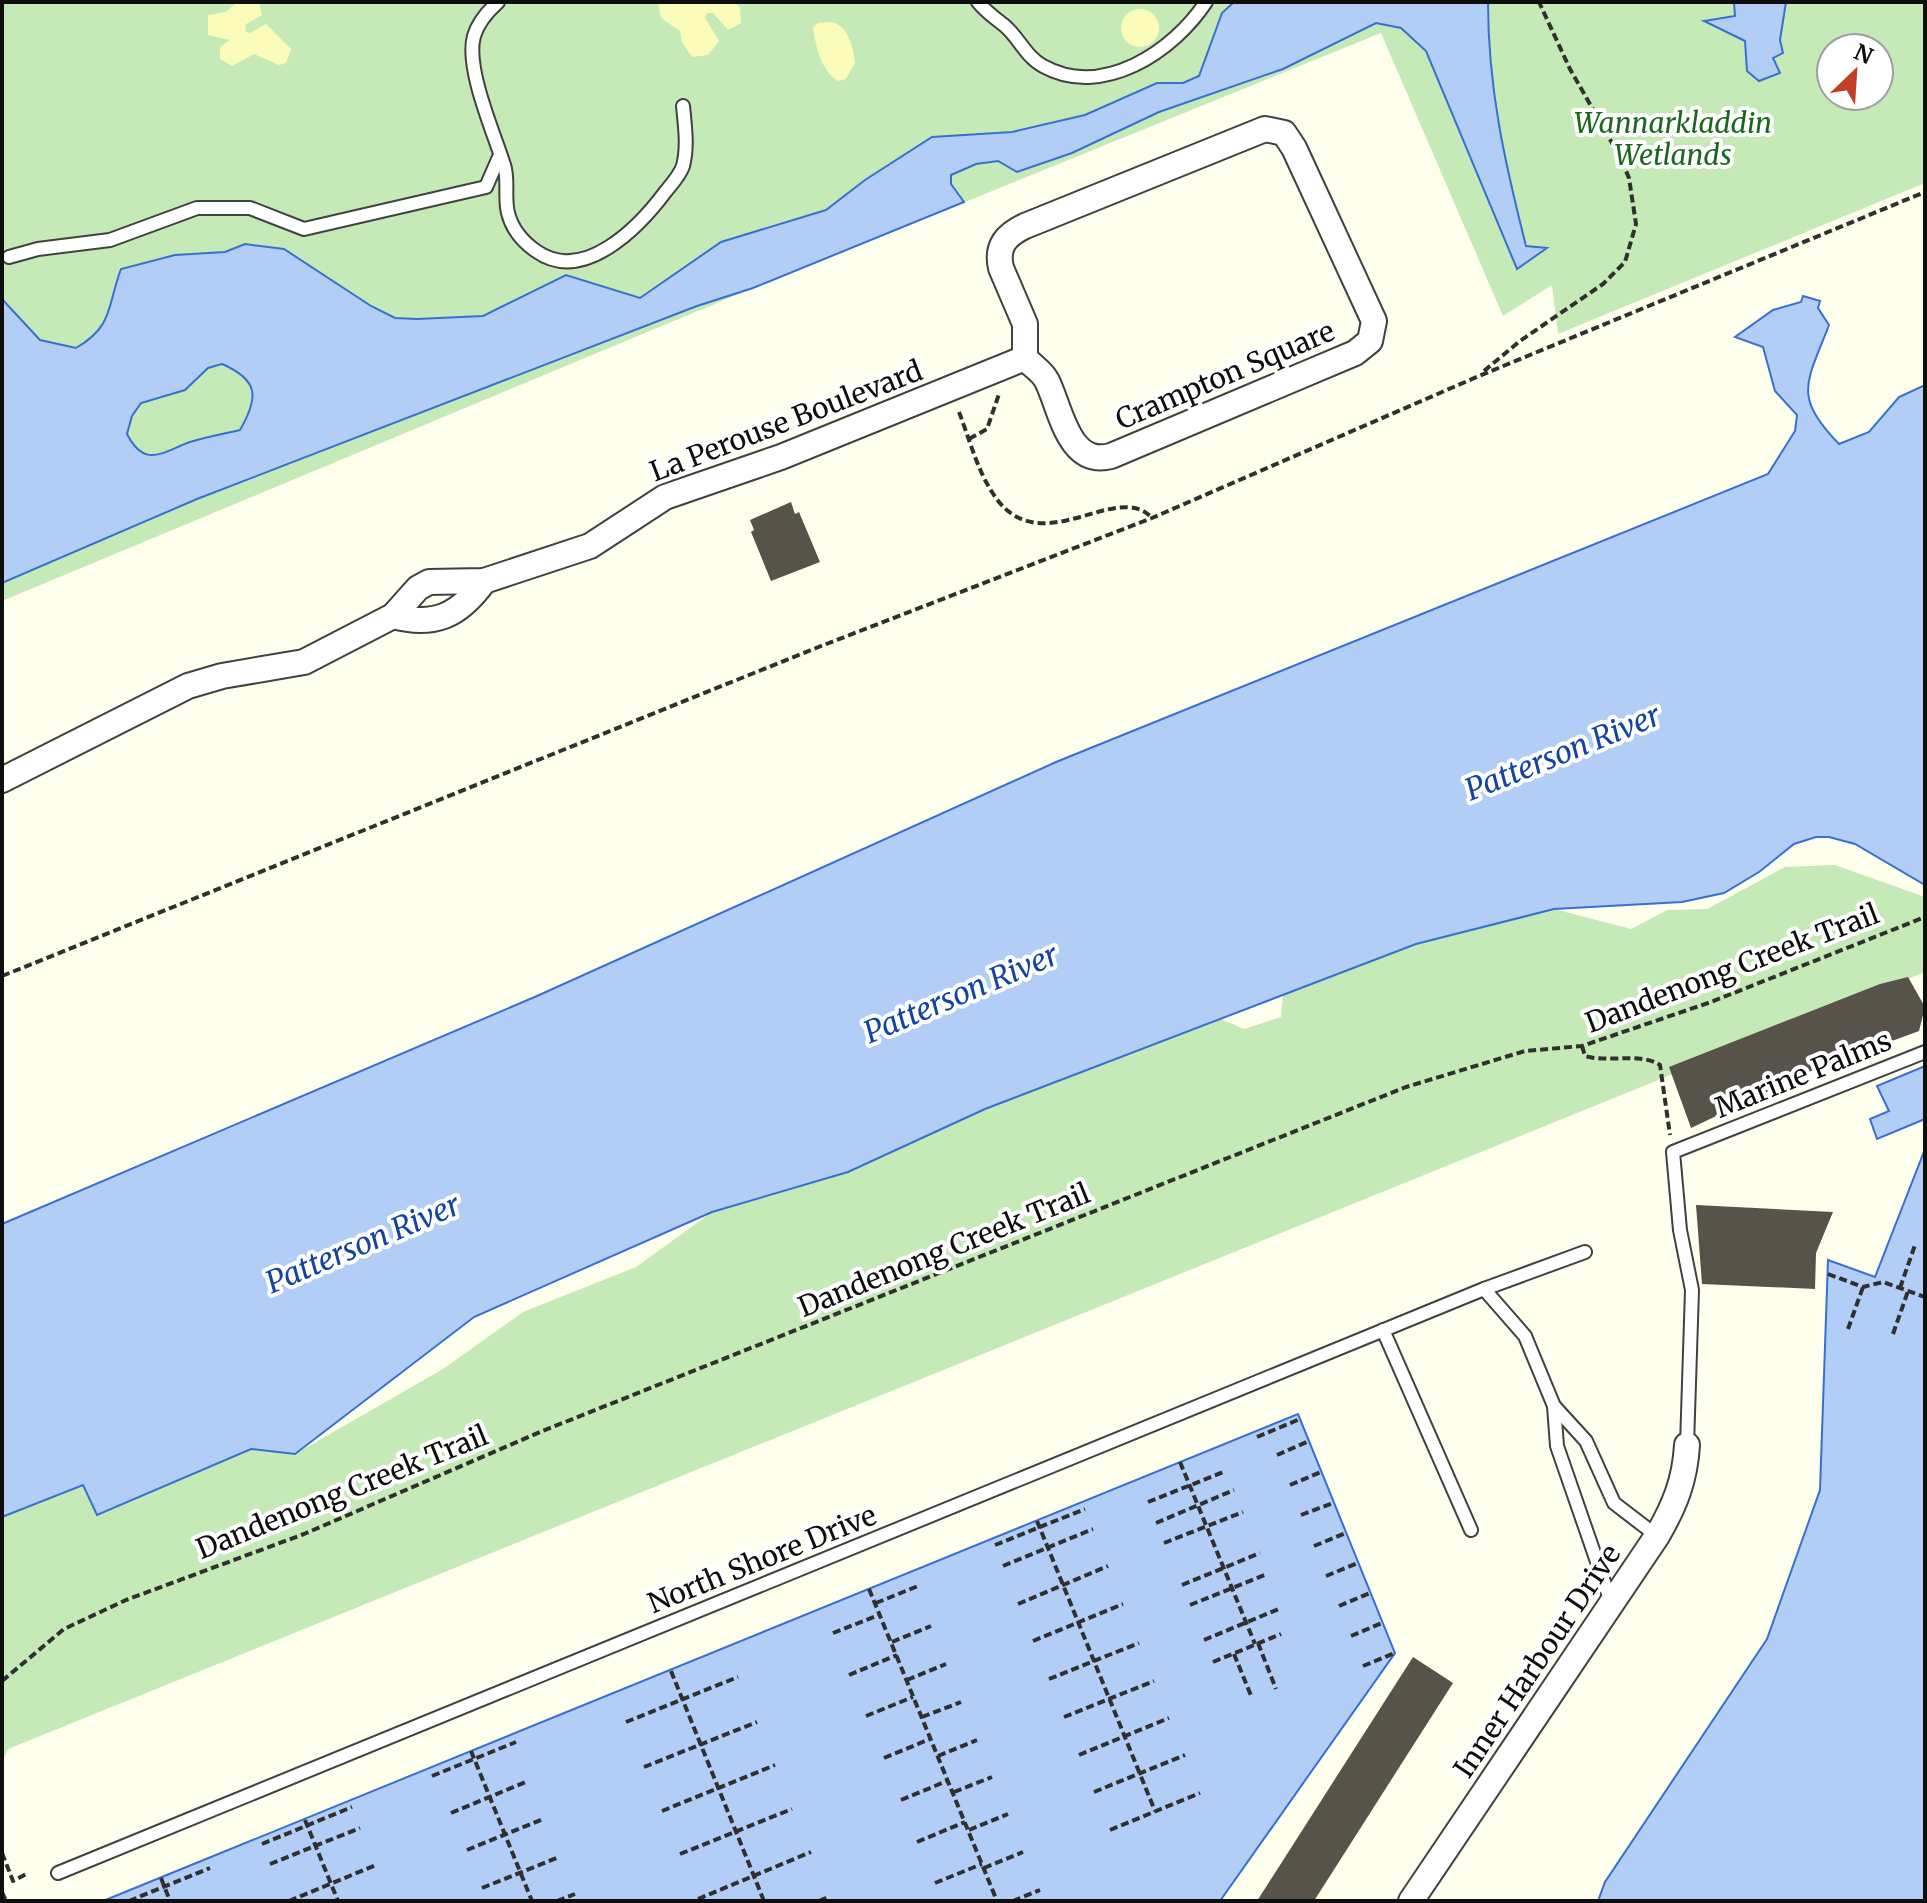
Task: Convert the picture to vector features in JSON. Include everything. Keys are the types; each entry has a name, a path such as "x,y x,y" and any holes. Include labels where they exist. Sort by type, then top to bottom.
{"street":[{"name":"Crampton Square","path":"1265,129 1284,133 1292,143 1375,325 1368,344 1355,353 1104,457 1087,455 1077,448 1045,377 1025,358 1025,324 999,256 1007,237 1025,226 1265,129"},
{"name":"La Perouse Boulevard","path":"2,780 188,686 222,676 304,662 393,616 418,588 429,582 484,581 594,544 665,497 773,460 1025,358"},
{"name":"La Perouse Boulevard","path":"393,616 421,622 444,618 465,605 484,581"},
{"name":"Inner Harbour Drive","path":"1411,1901 1657,1536 1676,1504 1685,1475 1687,1445"}],"lane":[{"path":"498,2 483,16 473,37 472,61 507,184 508,213 519,238 540,254 571,261 607,250 648,216 682,170 686,145 683,106"},
{"path":"978,2 1041,66 1069,77 1094,78 1143,60 1168,46 1206,2"},
{"path":"9,257 38,249 110,240 197,208 250,208 304,229 334,223 486,187 500,155"},
{"name":"Marine Palms","path":"1673,1152 1925,1052"},
{"path":"1673,1152 1680,1230 1692,1290 1687,1445"},
{"name":"North Shore Drive","path":"58,1873 1383,1330 1585,1252"},
{"path":"1484,1289 1525,1336 1554,1406 1557,1446 1612,1605"},
{"path":"1383,1330 1471,1530"},
{"path":"1554,1406 1586,1441 1614,1503 1657,1536"}],"path":[{"path":"1479,376 1520,341 1603,284 1625,262 1636,224 1629,178 1620,157 1570,69 1539,2"},
{"path":"2,976 816,648 1152,518 1479,376 1925,192"},
{"path":"969,439 987,429 994,416 1000,387 993,372"},
{"path":"951,388 990,490 1006,509 1028,521 1049,524 1130,505 1144,508 1152,518"},
{"name":"Dandenong Creek Trail","path":"2,1681 64,1629 126,1600 304,1534 555,1426 1406,1087 1525,1051 1582,1046 1711,1002 1925,917"},
{"path":"1582,1046 1585,1056 1596,1059 1648,1060 1660,1065 1673,1152"},
{"path":"1900,1288 1915,1245"},
{"path":"1828,1274 1863,1287 1883,1282 1925,1297"},
{"path":"1848,1329 1863,1287"},
{"path":"1893,1334 1908,1291"},
{"path":"1257,1437 1300,1419"},
{"path":"1277,1455 1309,1441"},
{"path":"1180,1462 1276,1689"},
{"path":"1148,1502 1226,1471"},
{"path":"1290,1485 1321,1472"},
{"path":"1156,1523 1234,1490"},
{"path":"1301,1515 1333,1503"},
{"path":"995,1545 1085,1509"},
{"path":"1164,1543 1243,1512"},
{"path":"1037,1521 1155,1811"},
{"path":"1003,1566 1093,1529"},
{"path":"1314,1546 1346,1533"},
{"path":"1182,1585 1260,1553"},
{"path":"1326,1576 1358,1563"},
{"path":"1018,1604 1108,1566"},
{"path":"1190,1605 1267,1574"},
{"path":"875,1603 918,1586"},
{"path":"869,1589 997,1901"},
{"path":"1339,1606 1370,1593"},
{"path":"1033,1641 1123,1604"},
{"path":"1204,1640 1281,1608"},
{"path":"833,1633 880,1614"},
{"path":"1351,1636 1382,1623"},
{"path":"891,1642 931,1626"},
{"path":"1213,1662 1281,1634"},
{"path":"1049,1679 1139,1643"},
{"path":"1363,1666 1395,1653"},
{"path":"1234,1654 1252,1698"},
{"path":"849,1675 897,1655"},
{"path":"907,1680 946,1664"},
{"path":"671,1671 764,1901"},
{"path":"626,1722 738,1677"},
{"path":"1064,1717 1154,1681"},
{"path":"866,1716 913,1697"},
{"path":"922,1717 961,1702"},
{"path":"1079,1755 1169,1718"},
{"path":"644,1767 757,1722"},
{"path":"884,1758 931,1739"},
{"path":"938,1756 977,1740"},
{"path":"432,1776 516,1742"},
{"path":"471,1751 532,1901"},
{"path":"1094,1792 1185,1755"},
{"path":"662,1811 775,1765"},
{"path":"953,1793 992,1777"},
{"path":"901,1800 948,1780"},
{"path":"451,1813 528,1781"},
{"path":"1110,1830 1200,1793"},
{"path":"262,1844 306,1823 352,1807"},
{"path":"680,1854 792,1809"},
{"path":"968,1831 1008,1814"},
{"path":"467,1850 543,1819"},
{"path":"917,1842 965,1822"},
{"path":"306,1823 338,1901"},
{"path":"270,1864 360,1828"},
{"path":"698,1899 811,1852"},
{"path":"935,1883 1023,1852"},
{"path":"2,1853 13,1881 28,1873"},
{"path":"482,1888 559,1857"},
{"path":"289,1901 376,1865"},
{"path":"129,1901 210,1868"},
{"path":"161,1878 170,1901"},
{"path":"1013,1901 1040,1890"},
{"path":"2,1892 6,1901"},
{"path":"557,1901 575,1894"},
{"path":"819,1901 828,1897"}],"green space":[{"name":"Wannarkladdin Wetlands","path":"2,2 1925,2 1925,183 1558,334 1552,285 1503,316 1381,33 753,288 2,601"},
{"path":"1835,865 1925,897 1925,972 8,1749 2,1762 2,1517 84,1485 98,1515 251,1449 295,1454 443,1369 523,1312 636,1267 712,1212 849,1172 985,1109 1221,1019 1244,1029 1281,1017 1283,995 1416,944 1554,909 1631,929 1667,910 1707,909 1785,867"}],"sand":[{"path":"237,2 259,3 262,15 246,24 245,31 250,33 266,24 291,49 286,63 279,65 254,54 232,66 220,59 220,47 230,40 208,35 208,15 226,12"},
{"path":"658,2 733,2 740,7 741,23 728,30 713,13 707,13 705,18 719,41 708,55 692,57 682,42 680,31 661,18"},
{"path":"1140,9 1153,15 1159,28 1153,41 1140,47 1127,41 1121,28 1127,15"},
{"path":"831,22 846,32 855,63 846,79 838,81 823,65 813,28 818,23"}],"water":[{"path":"1234,2 1488,2 1494,96 1518,215 1526,246 1547,248 1517,269 1426,51 1401,28 1376,23 1283,69 1159,112 1072,153 1017,172 998,161 976,164 951,175 951,184 964,202 753,288 697,306 197,499 2,583 2,299 40,340 76,348 97,332 103,323 121,269 175,255 225,252 245,244 284,249 371,306 395,318 483,316 566,275 640,298 721,242 826,210 865,180 932,137 1012,132 1085,115 1157,83 1183,83 1199,76 1222,13","holes":["222,364 243,376 252,391 250,408 240,430 196,440 155,455 147,455 134,445 127,434 132,416 141,403 185,390 208,368"]},
{"path":"1734,2 1786,2 1780,40 1783,53 1773,58 1780,73 1759,81 1747,71 1745,41 1704,21 1735,16"},
{"name":"Patterson River","path":"1803,296 1820,301 1818,308 1829,325 1810,375 1809,400 1824,427 1839,444 1869,432 1899,397 1925,385 1925,885 1855,844 1816,837 1794,844 1759,872 1724,893 1682,902 1554,909 1416,944 985,1109 848,1172 712,1212 474,1317 295,1454 251,1449 97,1515 83,1485 2,1517 2,1224 537,996 1056,762 1768,474 1795,431 1797,415 1775,391 1763,347 1735,337 1773,310 1801,302"},
{"path":"1925,1066 1925,1119 1877,1139 1870,1119 1889,1111 1877,1086"},
{"path":"1925,1149 1925,1901 1598,1901 1605,1882 1767,1639 1820,1490 1828,1260 1875,1277"},
{"path":"1298,1414 1395,1653 1220,1901 103,1901"}],"building":[{"path":"791,502 795,514 799,512 820,562 771,581 751,532 754,530 750,520"},
{"path":"1908,977 1925,1007 1919,1031 1811,1071 1691,1128 1669,1067 1880,984"},
{"path":"1696,1205 1833,1212 1816,1253 1815,1289 1702,1284"},
{"path":"1413,1657 1453,1683 1314,1901 1257,1901"}]}
